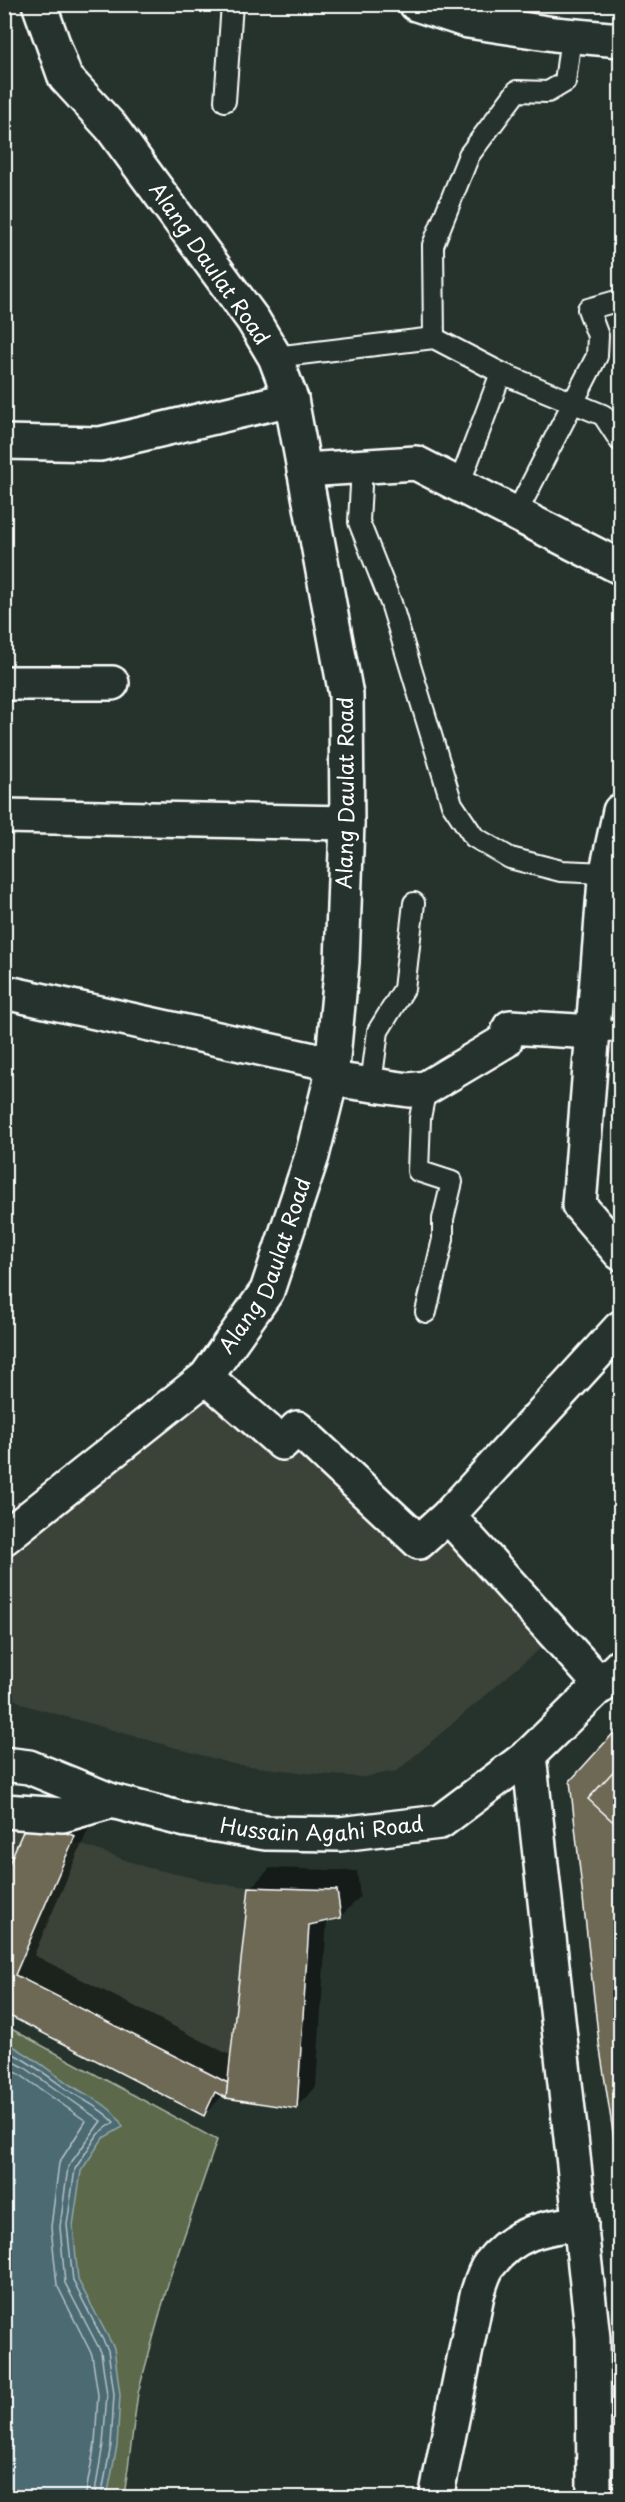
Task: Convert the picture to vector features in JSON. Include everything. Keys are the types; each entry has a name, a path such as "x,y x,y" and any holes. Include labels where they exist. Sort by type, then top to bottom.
{"street":[{"name":"Alang Daulat Road","path":"4,1538 206,1377 267,1291 312,1156 332,1071 342,962 346,823 346,695 291,399 275,357 253,320 111,127 65,77 39,4"},
{"path":"416,4 468,21 571,36 621,40"},
{"path":"4,442 100,444 291,399"},
{"path":"304,470 416,464 621,567"},
{"path":"4,683 112,684"},
{"path":"621,811 606,873 607,1031 579,1205 621,1253"},
{"path":"4,816 346,823"},
{"path":"4,992 332,1071 371,1084 409,1090 426,1088 505,1041 510,1027 607,1031"},
{"path":"206,1377 282,1443 297,1428 419,1542 448,1516 621,1328"},
{"path":"448,1516 611,1676"},
{"name":"Hussain Agahi Road","path":"8,1762 30,1767 112,1801 186,1820 266,1833 340,1834 440,1822 529,1755 611,1676"},
{"path":"529,1755 593,2338 594,2498"},
{"path":"4,1811 63,1815 112,1801"},
{"path":"436,2498 477,2295 488,2266 513,2242 543,2227 581,2223"}],"lane":[{"path":"225,101 232,4"},
{"path":"434,338 434,245 469,155 517,91 548,92 565,82 571,36"},
{"path":"516,514 597,356 598,336 588,309 621,300"},
{"path":"275,357 434,338 501,373 575,401 603,415 621,441"},
{"path":"459,485 501,373"},
{"path":"362,467 359,522 391,603 452,804 474,837 510,858 561,871 606,873"},
{"path":"371,1084 378,1030 404,989 414,903"},
{"path":"426,1088 420,1118 418,1170 452,1182 426,1312"}],"shaded area":[{"path":"211,1382 281,1443 297,1428 419,1541 448,1516 556,1635 397,1771 363,1777 233,1764 28,1706 5,1695 5,1539"},
{"path":"12,1820 145,1867 220,1884 279,1890 309,1917 294,2101 226,2098 209,2088 5,2007 4,1839"}],"green space":[{"path":"4,2025 217,2140 170,2277 138,2393 124,2497 5,2497"}],"water":[{"path":"5,2042 101,2103 119,2119 123,2127 103,2138 81,2171 73,2226 78,2280 114,2348 120,2395 117,2446 107,2497 5,2497"}],"building":[{"path":"620,1726 620,2177 599,2043 570,1781"},
{"path":"620,1764 620,1828 588,1799"},
{"path":"28,1820 75,1836 15,1975 228,2083 226,2098 215,2092 204,2116 4,2013 4,1875"},
{"path":"613,1873 620,1873 620,1924"},
{"path":"249,1887 337,1890 341,1918 309,1925 297,2109 226,2098"}]}
